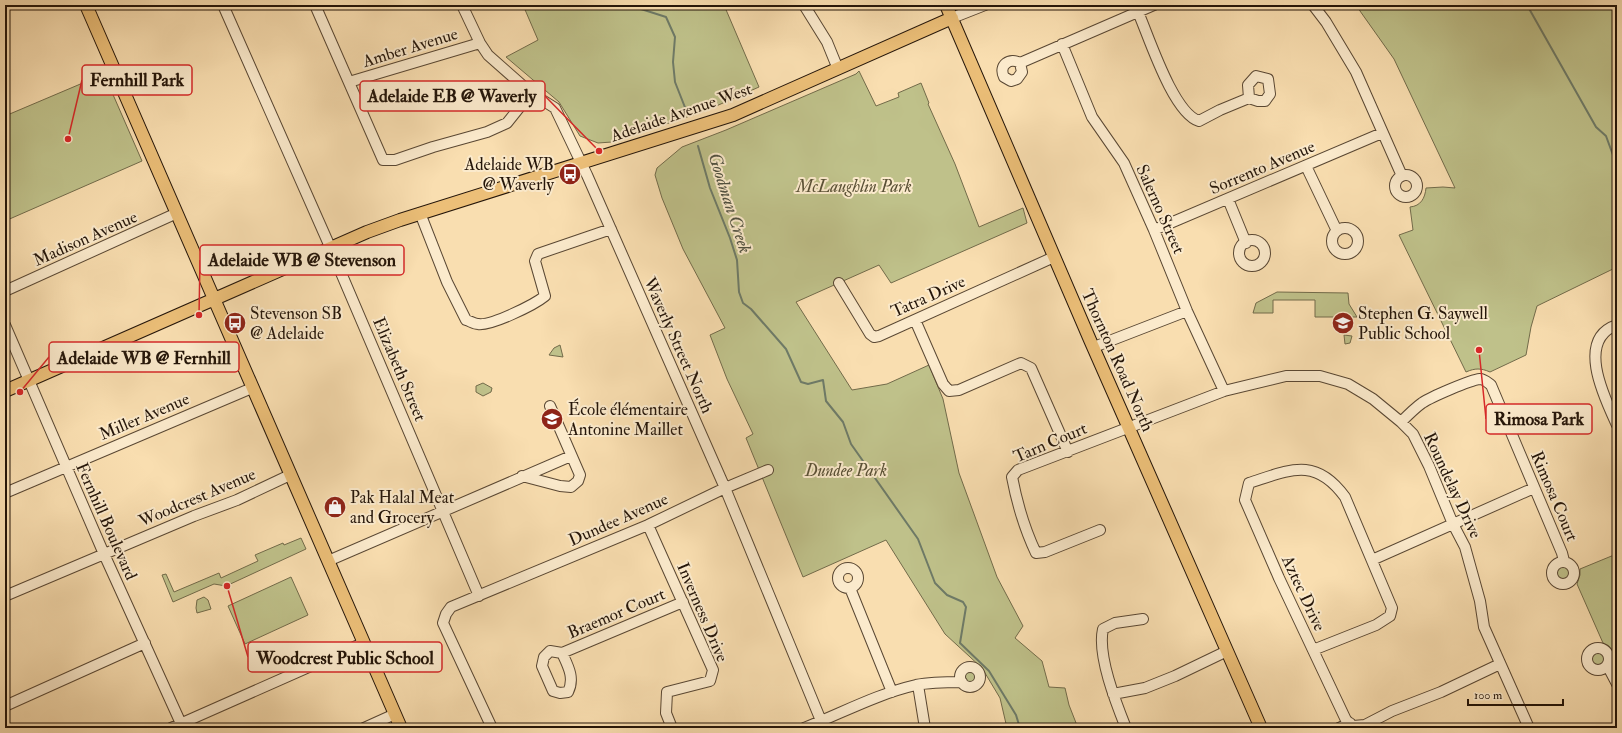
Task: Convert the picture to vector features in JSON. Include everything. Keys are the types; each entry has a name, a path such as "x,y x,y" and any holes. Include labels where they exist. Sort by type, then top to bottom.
{"main road":[{"path":"86,5 401,728"},
{"name":"Thornton Road North","path":"946,5 1054,257 1261,728"},
{"name":"Adelaide Avenue West","path":"5,391 214,298 373,230 733,115 952,18"}],"street":[{"name":"Elizabeth Street","path":"223,5 331,248 480,596"},
{"path":"315,5 383,160 395,160 433,147 487,132 507,122 531,93"},
{"name":"Waverly Street North","path":"462,5 488,55 531,93 556,108 582,163 725,488 822,725"},
{"path":"804,5 834,56 838,69"},
{"name":"Adelaide Avenue West","path":"952,18 985,5"},
{"path":"1020,63 1154,5"},
{"path":"1313,5 1326,22 1356,72 1402,176"},
{"path":"1138,12 1172,94 1181,106 1195,120 1199,121 1220,110 1249,98"},
{"name":"Amber Avenue","path":"349,82 480,42"},
{"name":"Salerno Street","path":"1062,44 1092,117 1124,163 1154,230 1187,311 1224,391"},
{"name":"Sorrento Avenue","path":"1154,230 1382,133"},
{"path":"1306,166 1337,231"},
{"path":"1228,199 1246,242"},
{"name":"Madison Avenue","path":"5,291 178,214"},
{"path":"420,214 447,282 466,320 479,324 500,319 536,303 545,296 535,261 538,254 611,229"},
{"name":"Tatra Drive","path":"838,283 872,336 879,336 1054,257"},
{"path":"1094,347 1187,311"},
{"path":"915,320 943,384 949,391 959,390 1021,363 1031,368 1068,452"},
{"name":"Fernhill Boulevard","path":"5,325 104,554 182,726"},
{"path":"1617,325 1610,327 1599,340 1596,357 1597,376 1600,387 1617,425"},
{"name":"Roundelay Drive","path":"1129,427 1224,391 1286,376 1320,376 1348,384 1373,399 1413,434 1429,466 1453,524 1465,547 1480,601 1484,627 1529,728"},
{"name":"Rimosa Court","path":"1401,422 1423,403 1432,398 1474,380 1482,379 1488,382 1491,385 1562,553 1564,561"},
{"name":"Miller Avenue","path":"5,493 252,388"},
{"path":"522,476 560,486 571,487 578,482 580,475 550,406"},
{"name":"Tarn Court","path":"1100,530 1045,552 1036,554 1030,541 1012,477 1018,470 1068,452 1129,427"},
{"path":"328,561 571,456"},
{"name":"Dundee Avenue","path":"480,596 648,525 725,488 768,470"},
{"name":"Aztec Drive","path":"1350,723 1346,720 1279,578 1245,500 1249,483 1287,471 1307,470 1317,472 1335,484 1345,497 1372,560"},
{"name":"Woodcrest Avenue","path":"5,596 194,516 237,500 290,474"},
{"path":"1313,650 1376,625 1390,616 1392,608 1372,560 1534,488"},
{"name":"Inverness Drive","path":"648,525 713,670 710,681 667,692 666,713 672,728"},
{"path":"850,588 892,692"},
{"path":"480,596 451,607 446,614 444,624 492,728"},
{"name":"Braemor Court","path":"562,653 682,602"},
{"path":"1126,728 1113,694 1100,640 1103,629 1115,623 1143,619"},
{"path":"171,728 182,726 363,642"},
{"path":"5,706 145,644"},
{"path":"1113,694 1145,688 1175,676 1227,651"},
{"path":"1339,728 1350,723 1353,726 1365,725 1392,711 1441,692 1500,664"},
{"path":"1607,665 1617,684"},
{"path":"804,728 822,725 875,697 892,692 918,685 962,682"},
{"path":"918,685 925,728"},
{"path":"364,728 395,714"}],"green space":[{"path":"523,5 724,5 759,87 705,111 612,142 598,143 580,136 559,102 506,57 538,40"},
{"path":"1357,5 1617,5 1617,267 1537,306 1531,327 1526,355 1490,372 1478,369 1466,372 1399,235 1413,230 1410,207 1417,205 1422,201 1426,188 1455,188 1394,59"},
{"path":"859,71 876,106 899,97 898,93 921,83 929,103 928,104 955,164 979,227 1023,208 1027,223 891,283 879,265 796,302 852,390 887,384 929,365 943,399 959,473 997,577 1023,626 1015,638 1042,661 1049,687 1065,688 1069,705 1078,728 1007,728 1000,698 982,668 945,634 886,540 803,577 746,438 753,434 727,379 710,335 725,328 683,249 662,198 655,175 657,168 682,147 726,130 856,74"},
{"path":"104,74 142,161 5,221 5,116"},
{"path":"1277,292 1348,293 1349,304 1357,317 1315,317 1315,300 1273,300 1273,313 1253,313 1256,303"},
{"path":"1344,335 1352,336 1350,343 1345,344"},
{"path":"560,345 563,357 549,355 554,348"},
{"path":"483,383 492,388 491,392 483,396 476,392 476,386"},
{"path":"301,538 306,549 226,586 214,584 173,602 162,575 166,574 174,592 219,573 221,578 258,561 255,555 283,543 284,545"},
{"path":"1614,555 1617,563 1617,648 1612,650 1609,646 1603,643 1577,584 1580,569"},
{"path":"1560,565 1566,565 1571,570 1569,579 1566,581 1560,581 1555,576 1555,570"},
{"path":"291,577 308,615 245,644 228,606"},
{"path":"204,597 208,600 211,609 197,613 197,600"},
{"path":"1595,651 1601,651 1606,656 1604,665 1601,667 1595,667 1590,662 1590,656"},
{"path":"972,671 975,672 975,682 968,683 965,682 964,675 965,672"}],"waterway":[{"name":"Goodman Creek","path":"637,5 641,9 666,17 675,37 673,62 675,82 688,115"},
{"path":"1527,5 1596,127 1606,136 1617,166"},
{"name":"Goodman Creek","path":"698,146 710,188 737,260 739,292 743,303 751,309 786,349 801,382 808,384 823,380 826,401 843,422 851,444 918,539 935,583 947,595 963,602 966,607 960,643 989,671 1016,715 1020,728"}],"place":[{"name":"Fernhill Park","path":"68,139"},
{"name":"Adelaide EB @ Waverly","path":"599,151"},
{"name":"Adelaide WB @ Waverly","path":"570,174"},
{"name":"Adelaide WB @ Stevenson","path":"199,315"},
{"name":"Stevenson SB @ Adelaide","path":"235,323"},
{"name":"Stephen G. Saywell Public School","path":"1343,323"},
{"name":"Rimosa Park","path":"1479,350"},
{"name":"Adelaide WB @ Fernhill","path":"20,392"},
{"name":"École élémentaire Antonine Maillet","path":"552,419"},
{"name":"Pak Halal Meat and Grocery","path":"335,507"},
{"name":"Woodcrest Public School","path":"227,586"}],"park label":[{"name":"McLaughlin Park","path":"854,186"},
{"name":"Dundee Park","path":"846,470"}]}
